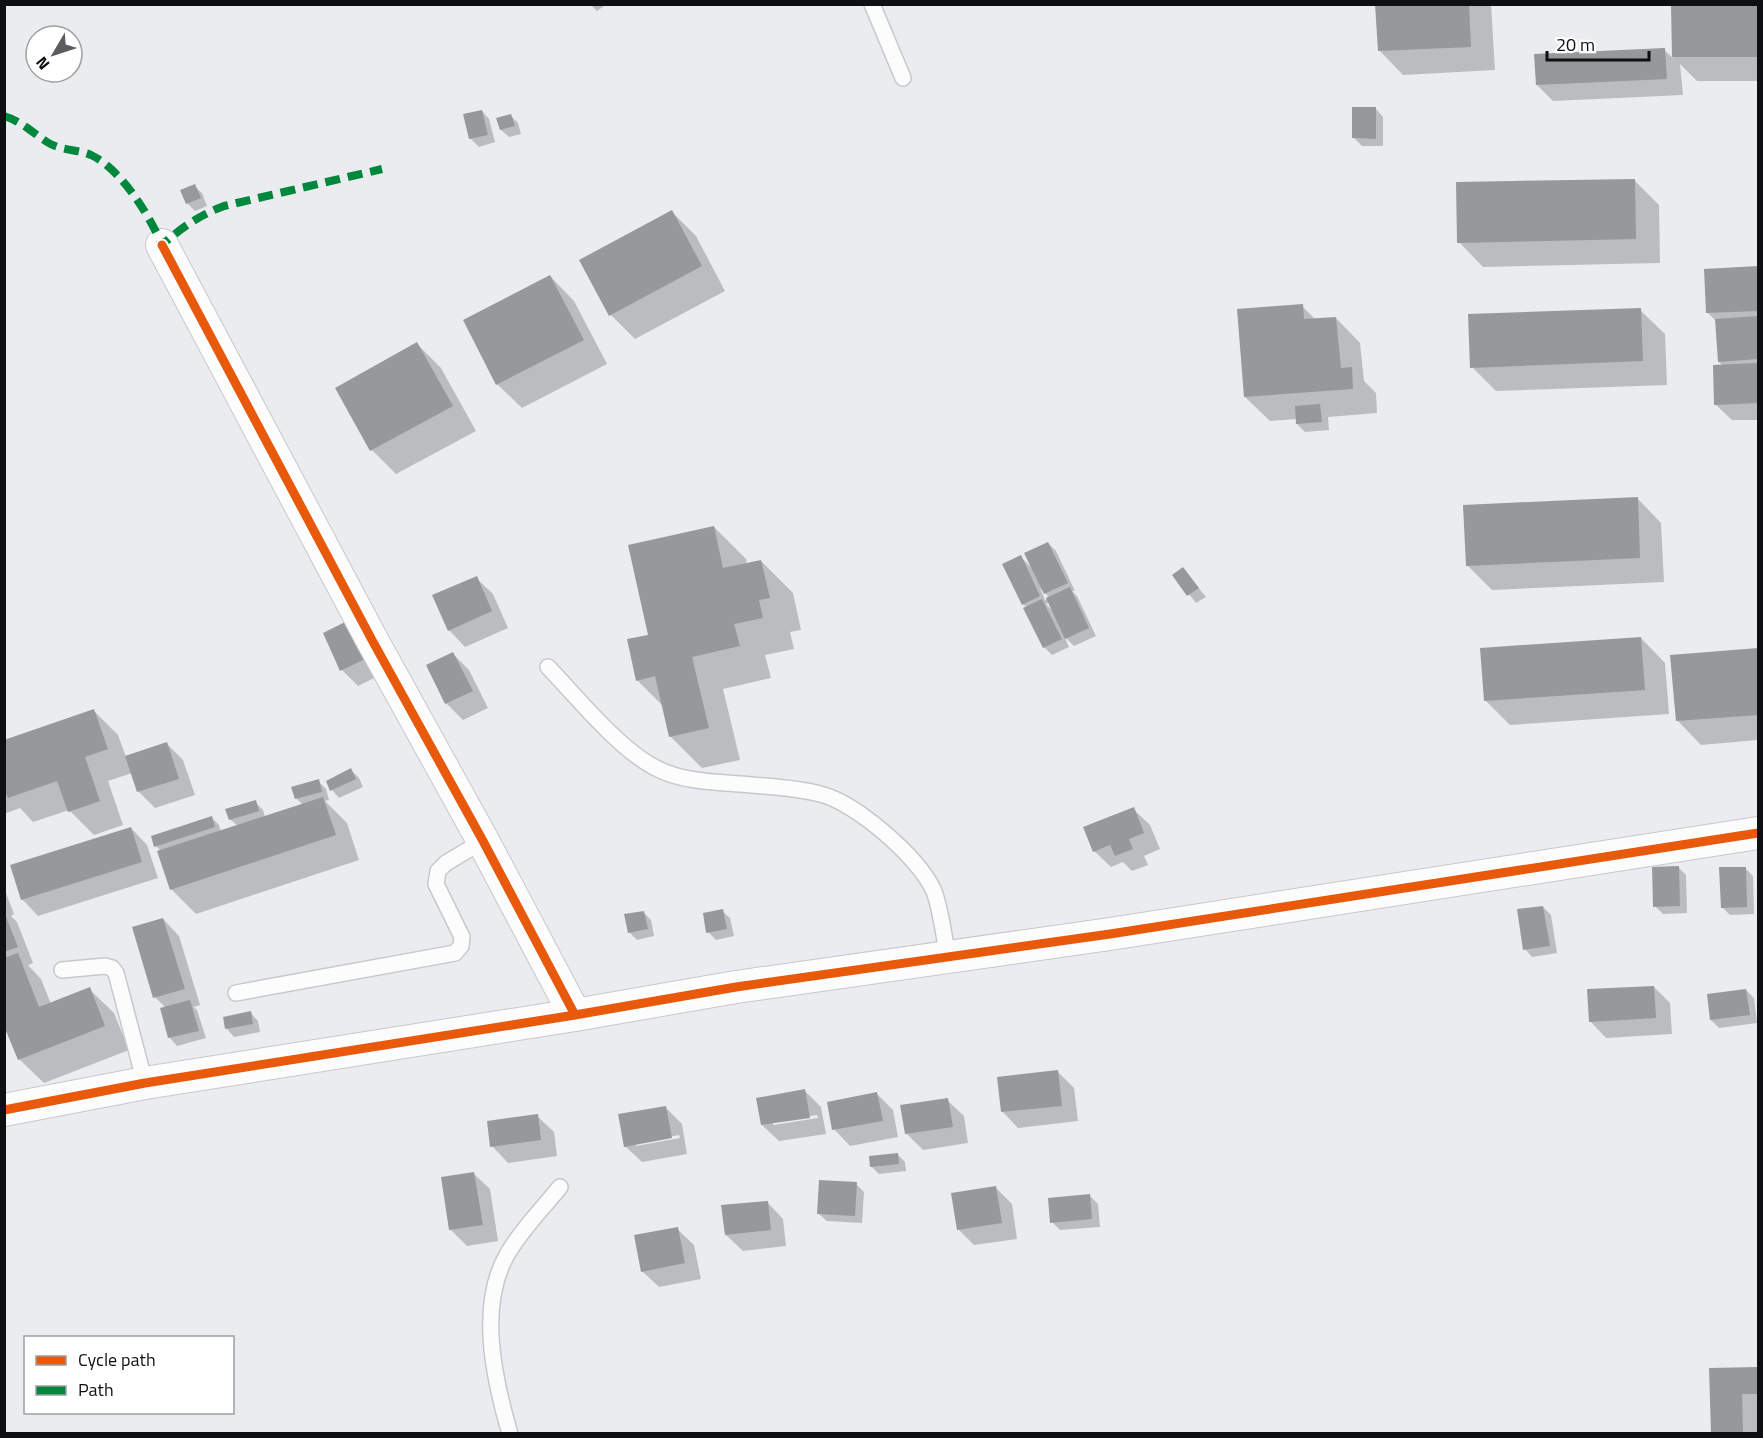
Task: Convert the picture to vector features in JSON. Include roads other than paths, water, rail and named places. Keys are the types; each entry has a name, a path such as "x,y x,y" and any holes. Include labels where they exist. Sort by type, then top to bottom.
{"street":[{"path":"162,244 366,631 483,841 575,1015"},
{"path":"4,1110 145,1083 575,1015 736,987 1110,934 1758,833"}],"lane":[{"path":"872,4 903,78"},
{"path":"548,667 613,735 655,768 673,775 704,781 784,788 821,794 847,805 890,838 917,866 933,890 948,956"},
{"path":"236,993 455,953 461,946 462,937 436,884 438,871 446,862 483,841"},
{"path":"62,970 105,966 112,968 116,973 145,1083"},
{"path":"510,1434 493,1365 491,1338 497,1278 508,1253 560,1187"}]}
